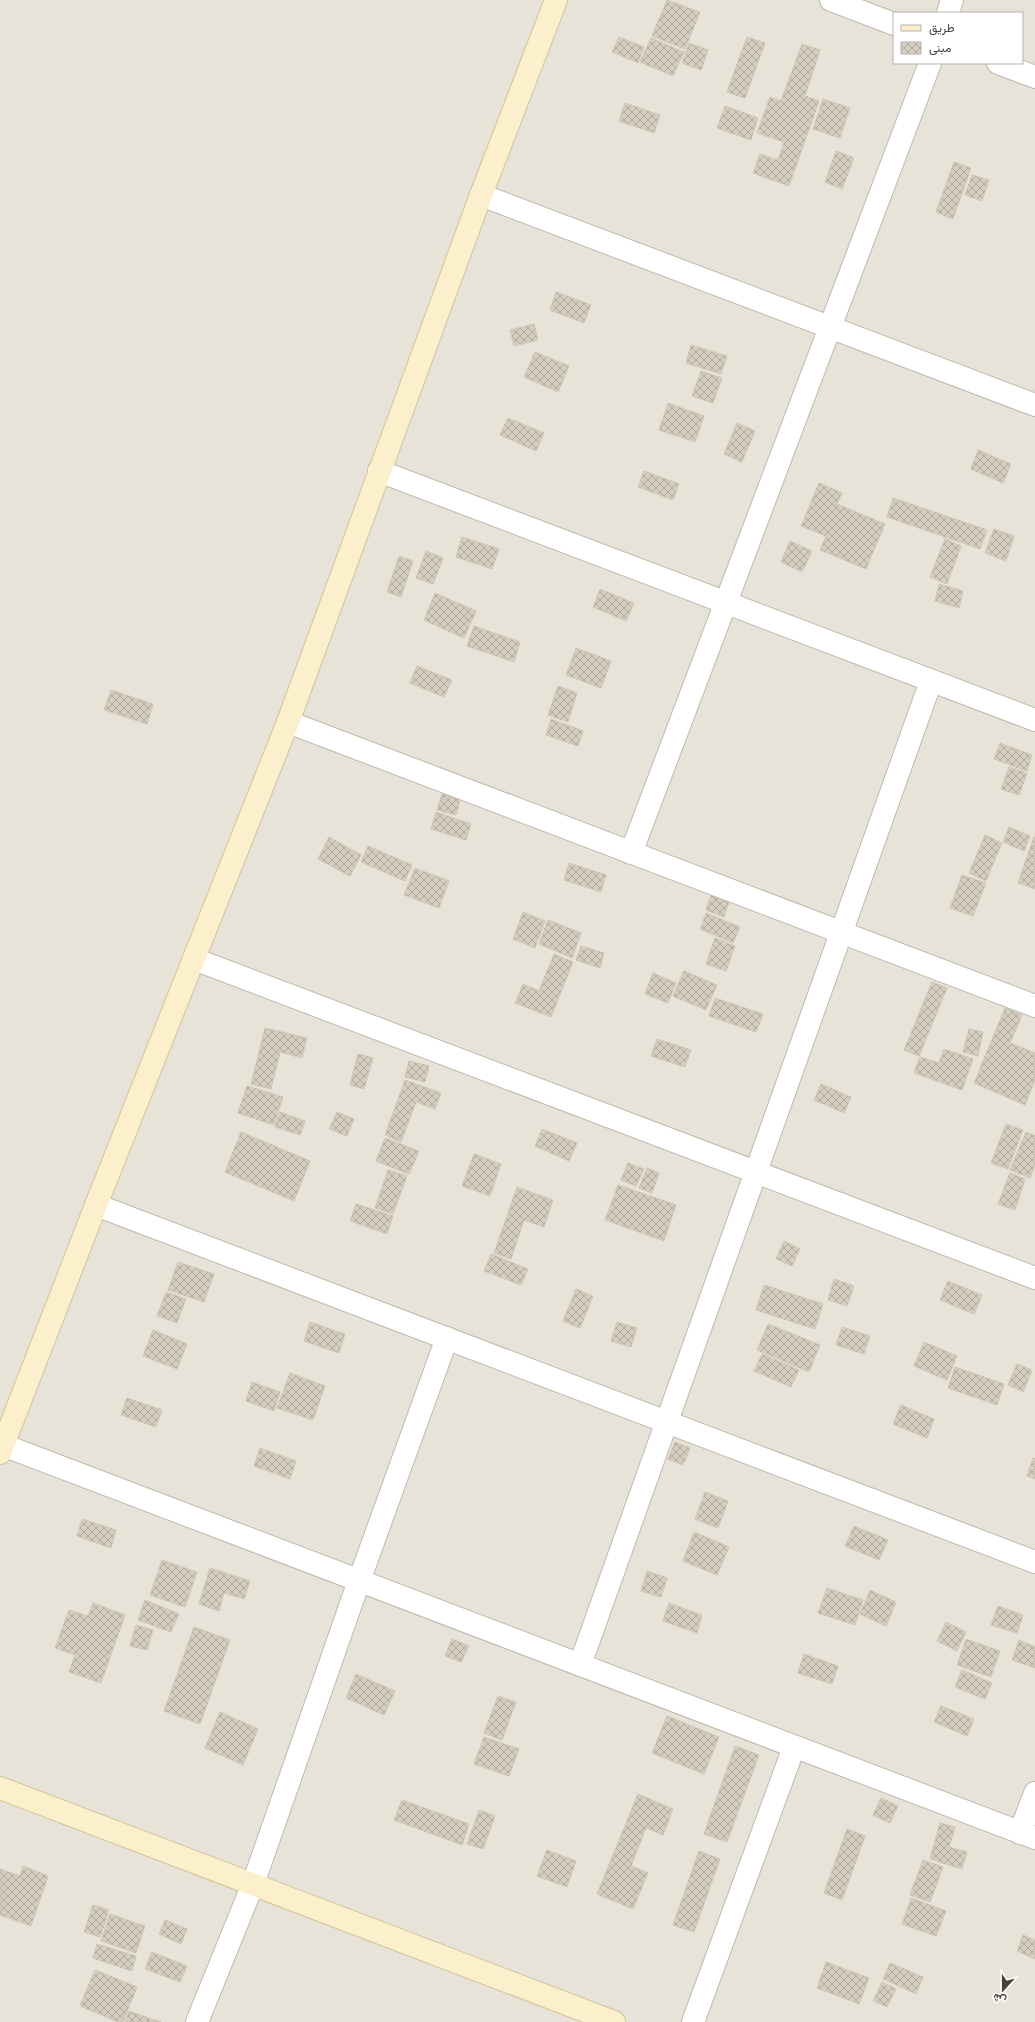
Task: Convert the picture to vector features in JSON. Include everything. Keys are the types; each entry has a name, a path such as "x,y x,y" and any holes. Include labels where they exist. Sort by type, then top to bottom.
{"street":[{"path":"556,0 481,195 288,722 96,1205 2,1449 359,1581 1028,1836 1035,1793"},
{"path":"831,0 893,24"},
{"path":"948,12 952,0"},
{"path":"631,853 930,64"},
{"path":"1001,64 1035,77"},
{"path":"481,195 1035,405"},
{"path":"379,471 725,604 1035,720"},
{"path":"580,1665 931,681"},
{"path":"288,722 1035,1006"},
{"path":"194,959 1035,1278"},
{"path":"96,1205 1035,1562"},
{"path":"197,2022 253,1884 359,1581 447,1338"},
{"path":"693,2022 794,1747"},
{"path":"0,1788 614,2022"}],"shaded area":[{"path":"0,0 1035,0 1035,2022 0,2022"}],"building":[{"path":"667,0 700,12 685,49 652,36"},
{"path":"619,37 644,47 638,63 612,52"},
{"path":"747,37 765,43 745,98 727,92"},
{"path":"651,38 684,52 673,76 640,62"},
{"path":"689,43 708,50 701,70 682,63"},
{"path":"802,44 820,50 805,96 819,101 789,186 753,173 760,154 778,160 784,142 757,133 770,97 781,101"},
{"path":"823,99 850,108 840,138 813,129"},
{"path":"625,103 660,115 654,133 619,121"},
{"path":"725,106 758,118 751,140 717,128"},
{"path":"836,151 854,158 842,189 825,182"},
{"path":"954,162 971,168 953,219 936,212"},
{"path":"972,175 989,180 982,201 965,195"},
{"path":"556,292 591,305 584,323 550,310"},
{"path":"534,324 538,340 514,346 510,330"},
{"path":"691,345 727,356 721,374 686,363"},
{"path":"535,352 569,366 558,392 524,377"},
{"path":"701,371 722,378 713,403 692,396"},
{"path":"668,403 704,416 695,442 659,430"},
{"path":"508,418 544,433 536,451 500,435"},
{"path":"737,423 755,431 742,462 724,454"},
{"path":"978,450 1011,464 1003,483 971,469"},
{"path":"644,471 679,484 673,500 638,487"},
{"path":"819,483 842,493 837,504 885,524 866,569 820,550 826,536 801,526"},
{"path":"893,498 987,530 980,549 887,517"},
{"path":"994,529 1014,536 1006,561 985,553"},
{"path":"462,537 499,549 492,569 456,557"},
{"path":"945,539 961,546 947,584 930,577"},
{"path":"790,541 812,551 802,572 781,562"},
{"path":"426,551 443,558 433,584 416,578"},
{"path":"399,556 413,561 401,597 387,592"},
{"path":"939,584 963,591 959,608 935,601"},
{"path":"600,589 634,603 626,621 593,607"},
{"path":"435,593 476,611 464,638 424,620"},
{"path":"474,626 520,642 514,662 467,646"},
{"path":"576,648 611,661 601,688 566,675"},
{"path":"417,666 452,680 444,697 410,683"},
{"path":"558,686 577,693 568,722 548,715"},
{"path":"111,690 153,704 147,724 104,710"},
{"path":"551,719 583,731 578,746 546,735"},
{"path":"1000,743 1032,755 1027,771 994,759"},
{"path":"1009,767 1027,773 1019,795 1001,789"},
{"path":"442,794 460,800 456,815 437,810"},
{"path":"436,812 471,824 466,840 431,829"},
{"path":"1009,827 1030,836 1024,851 1003,842"},
{"path":"985,835 1002,843 986,881 969,873"},
{"path":"329,837 361,855 350,876 318,859"},
{"path":"1035,837 1035,889 1018,883"},
{"path":"368,846 412,865 405,881 361,862"},
{"path":"569,863 606,875 601,892 564,880"},
{"path":"415,868 449,881 439,908 404,895"},
{"path":"962,875 986,883 973,916 950,908"},
{"path":"712,893 730,899 724,917 706,910"},
{"path":"523,912 545,921 535,948 513,939"},
{"path":"706,913 740,927 733,943 700,929"},
{"path":"548,920 581,933 572,958 539,944"},
{"path":"715,938 735,946 726,971 706,964"},
{"path":"581,946 604,953 600,968 576,960"},
{"path":"554,954 573,962 551,1017 515,1003 523,984 539,991"},
{"path":"684,971 717,985 706,1010 673,996"},
{"path":"653,973 676,983 668,1003 645,994"},
{"path":"932,982 947,988 919,1056 904,1050"},
{"path":"715,998 763,1014 756,1032 709,1016"},
{"path":"1005,1008 1022,1015 1010,1043 1035,1053 1035,1080 1025,1105 974,1083"},
{"path":"265,1028 307,1038 302,1058 280,1052 271,1089 251,1084"},
{"path":"969,1029 983,1032 978,1056 963,1052"},
{"path":"657,1039 691,1050 685,1067 651,1056"},
{"path":"944,1049 973,1059 962,1090 914,1073 920,1057 939,1063"},
{"path":"358,1054 373,1058 364,1089 350,1085"},
{"path":"409,1061 429,1066 425,1082 405,1077"},
{"path":"405,1080 441,1093 435,1109 416,1102 401,1142 385,1135"},
{"path":"821,1084 851,1097 844,1113 814,1100"},
{"path":"247,1086 283,1097 274,1125 238,1113"},
{"path":"280,1112 305,1121 300,1135 275,1127"},
{"path":"337,1112 354,1119 347,1136 329,1129"},
{"path":"1006,1124 1023,1130 1008,1169 991,1163"},
{"path":"542,1129 577,1143 569,1161 535,1146"},
{"path":"241,1132 310,1161 294,1201 225,1172"},
{"path":"1026,1132 1035,1136 1035,1164 1030,1178 1010,1170"},
{"path":"385,1138 419,1151 409,1174 376,1161"},
{"path":"474,1154 501,1164 490,1196 462,1186"},
{"path":"628,1163 644,1169 636,1186 621,1180"},
{"path":"647,1168 659,1173 652,1193 639,1188"},
{"path":"388,1170 407,1176 393,1214 375,1208"},
{"path":"1010,1173 1025,1179 1015,1210 998,1204"},
{"path":"618,1185 676,1205 664,1241 605,1220"},
{"path":"517,1187 553,1200 544,1227 524,1220 511,1259 494,1253"},
{"path":"356,1204 393,1216 387,1234 350,1221"},
{"path":"784,1241 800,1249 792,1266 776,1259"},
{"path":"491,1254 528,1269 521,1285 484,1271"},
{"path":"178,1262 214,1274 204,1302 168,1290"},
{"path":"834,1279 854,1286 847,1306 828,1300"},
{"path":"948,1281 982,1295 974,1314 940,1300"},
{"path":"764,1285 823,1304 815,1329 756,1310"},
{"path":"576,1289 593,1296 580,1328 563,1321"},
{"path":"166,1292 186,1299 177,1323 157,1316"},
{"path":"310,1322 345,1334 339,1353 304,1341"},
{"path":"617,1322 637,1328 631,1347 611,1341"},
{"path":"768,1324 820,1345 809,1372 757,1350"},
{"path":"842,1327 870,1336 864,1354 836,1345"},
{"path":"153,1330 187,1344 177,1369 143,1356"},
{"path":"924,1342 957,1356 947,1380 914,1366"},
{"path":"762,1354 799,1370 791,1387 754,1371"},
{"path":"1017,1364 1032,1370 1023,1392 1008,1385"},
{"path":"955,1367 1004,1384 997,1405 948,1388"},
{"path":"290,1373 325,1386 313,1420 277,1408"},
{"path":"252,1382 280,1392 274,1411 246,1401"},
{"path":"127,1398 162,1410 156,1427 121,1415"},
{"path":"901,1405 934,1419 927,1438 893,1424"},
{"path":"675,1442 690,1448 683,1465 668,1459"},
{"path":"260,1448 296,1461 290,1479 254,1466"},
{"path":"1033,1458 1035,1459 1035,1479 1027,1476"},
{"path":"705,1492 728,1501 718,1528 695,1519"},
{"path":"82,1519 116,1530 111,1548 77,1536"},
{"path":"854,1526 888,1540 879,1560 845,1546"},
{"path":"694,1532 729,1547 717,1575 683,1561"},
{"path":"162,1560 197,1572 185,1607 150,1595"},
{"path":"210,1568 250,1581 244,1599 224,1593 219,1611 199,1604"},
{"path":"647,1571 667,1578 661,1597 641,1591"},
{"path":"827,1588 863,1600 855,1625 818,1613"},
{"path":"870,1590 896,1602 886,1626 860,1614"},
{"path":"145,1600 179,1614 171,1632 138,1620"},
{"path":"93,1603 125,1615 101,1683 69,1672 75,1655 55,1648 69,1610 88,1616"},
{"path":"669,1603 702,1615 697,1633 663,1621"},
{"path":"998,1606 1023,1615 1017,1633 991,1625"},
{"path":"946,1622 966,1632 957,1651 937,1641"},
{"path":"136,1625 153,1630 147,1650 130,1646"},
{"path":"194,1627 230,1640 200,1724 164,1711"},
{"path":"452,1639 469,1646 461,1662 445,1656"},
{"path":"966,1639 1000,1651 991,1677 957,1665"},
{"path":"1019,1640 1035,1647 1035,1668 1012,1660"},
{"path":"804,1654 838,1666 832,1684 798,1673"},
{"path":"962,1670 992,1683 985,1699 955,1687"},
{"path":"356,1674 395,1691 384,1715 346,1698"},
{"path":"498,1696 516,1702 502,1740 484,1733"},
{"path":"941,1706 974,1719 967,1736 934,1722"},
{"path":"220,1712 258,1729 243,1765 205,1748"},
{"path":"667,1716 719,1737 704,1774 652,1753"},
{"path":"484,1737 519,1749 509,1776 474,1764"},
{"path":"735,1746 759,1755 727,1842 704,1834"},
{"path":"638,1794 673,1809 663,1835 646,1828 631,1866 648,1873 633,1909 597,1894"},
{"path":"881,1798 898,1806 890,1823 873,1815"},
{"path":"402,1800 469,1824 462,1845 394,1820"},
{"path":"479,1810 495,1816 483,1849 467,1844"},
{"path":"940,1823 955,1827 949,1847 967,1852 962,1869 930,1859"},
{"path":"847,1829 865,1836 842,1900 824,1893"},
{"path":"547,1850 576,1861 567,1887 537,1876"},
{"path":"699,1851 720,1859 694,1932 673,1925"},
{"path":"923,1860 943,1867 930,1902 910,1895"},
{"path":"23,1866 48,1876 31,1926 0,1915 0,1869 20,1876"},
{"path":"911,1898 946,1911 936,1936 902,1924"},
{"path":"93,1905 109,1910 100,1937 84,1932"},
{"path":"110,1914 145,1926 136,1953 101,1941"},
{"path":"165,1920 187,1929 181,1944 159,1934"},
{"path":"1023,1935 1035,1940 1035,1959 1017,1951"},
{"path":"97,1944 136,1956 132,1971 93,1958"},
{"path":"152,1952 187,1966 180,1982 145,1969"},
{"path":"826,1962 869,1978 859,2004 817,1988"},
{"path":"890,1963 923,1977 916,1994 883,1979"},
{"path":"95,1970 137,1987 123,2022 118,2022 80,2006"},
{"path":"882,1982 896,1989 887,2007 873,2001"},
{"path":"129,2011 161,2022 125,2022"}]}
